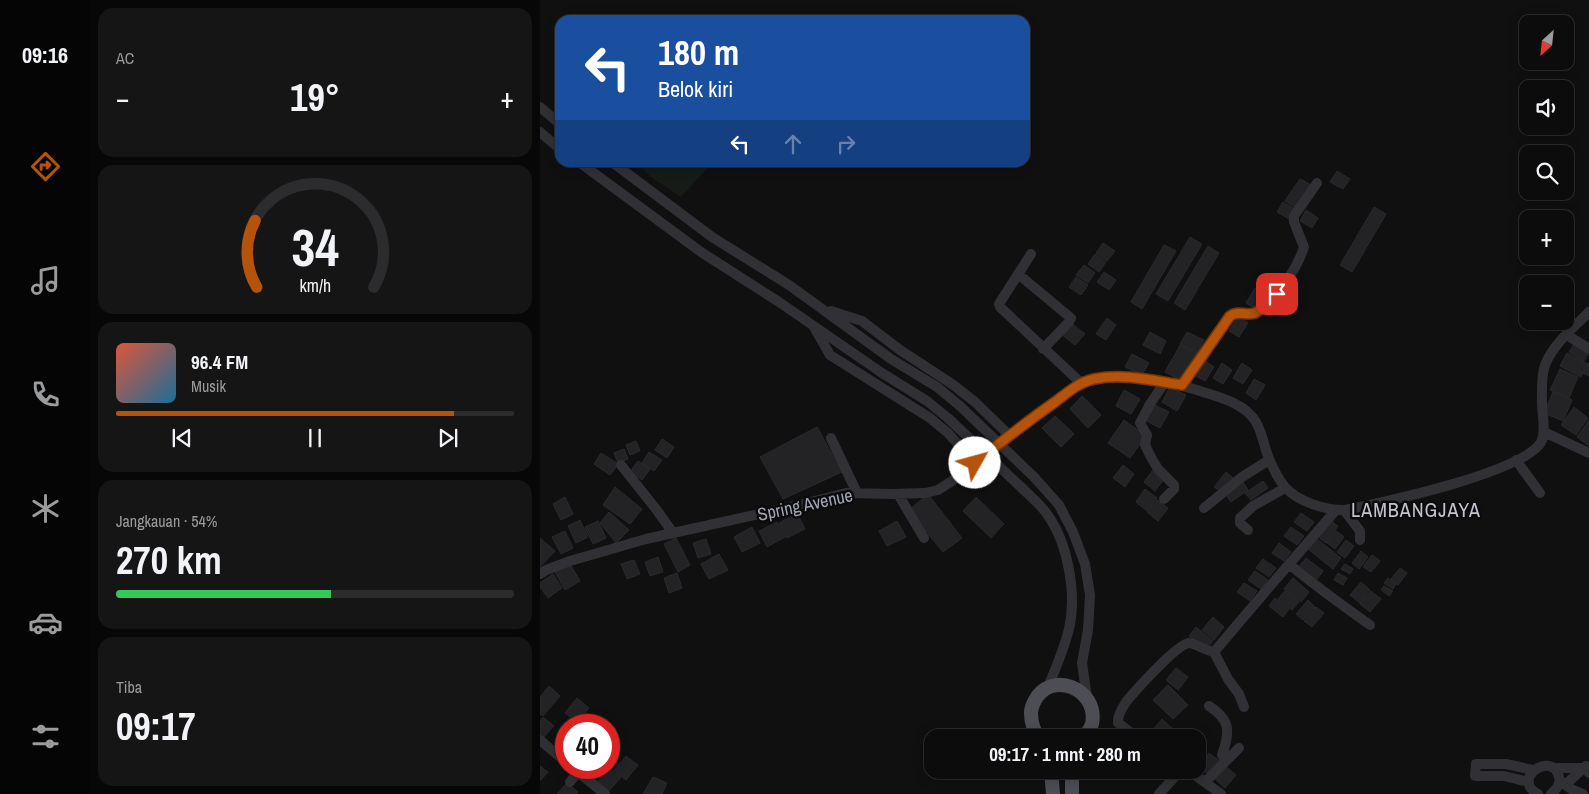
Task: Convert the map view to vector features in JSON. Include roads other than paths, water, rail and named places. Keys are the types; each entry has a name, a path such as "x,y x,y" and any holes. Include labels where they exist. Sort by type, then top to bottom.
{"main road":[{"path":"1034,729 1031,723 1031,709 1037,696 1048,687 1062,685 1076,688 1087,698 1092,711 1089,729"},
{"path":"1052,779 1054,794"},
{"path":"1072,779 1072,794"}],"street":[{"path":"540,107 555,120"},
{"path":"540,132 555,145"},
{"path":"586,167 701,252 927,401 949,419 1047,513 1060,538 1069,566 1072,595 1069,627 1061,656 1048,687"},
{"path":"619,167 712,237 789,285 891,359 937,387 960,406 1034,477 1059,505 1073,532 1085,564 1090,594 1088,630 1082,663 1087,698"},
{"path":"1182,385 1230,316 1238,312 1254,313 1272,300 1288,280 1304,247 1294,222 1294,216 1317,183"},
{"path":"1031,254 999,304 1000,308 1081,383"},
{"path":"1018,274 1071,318 1043,349"},
{"path":"823,308 862,321 900,350 952,384 975,402 1010,436"},
{"path":"1214,652 1289,564 1340,510 1459,483 1516,460 1536,448 1542,442 1544,432 1542,396 1545,366 1554,350 1567,334 1589,312"},
{"path":"812,324 830,356 930,418 948,433 975,463"},
{"path":"1567,334 1589,349"},
{"name":"Spring Avenue","path":"540,574 570,560 673,533 846,493 898,494 925,493 938,490 1081,383 1093,379 1111,377 1137,378 1182,385 1235,404 1248,413 1256,422 1270,460 1286,488 1303,500 1340,510"},
{"path":"1164,499 1174,489 1174,485 1152,459 1145,445 1147,435 1140,423 1165,382"},
{"path":"1544,432 1589,453"},
{"path":"831,438 857,493"},
{"path":"1204,508 1242,478 1270,460"},
{"path":"1516,460 1540,493"},
{"path":"621,465 673,533"},
{"path":"1248,530 1240,523 1240,518 1253,506 1286,488"},
{"path":"898,494 924,538"},
{"path":"1340,510 1360,531 1360,540"},
{"path":"1289,564 1319,589 1370,625"},
{"path":"1126,729 1118,723 1117,719 1125,703 1169,656 1182,646 1192,644 1214,652"},
{"path":"1214,652 1228,679 1239,694 1244,707"},
{"path":"1209,706 1222,715 1227,725 1227,741 1222,755 1226,761"},
{"path":"540,740 555,753"},
{"path":"1206,782 1239,748"},
{"path":"1532,789 1504,776 1475,776 1476,764 1506,764 1533,770"},
{"path":"1532,789 1530,775 1533,770 1540,766 1588,768"},
{"path":"1553,768 1563,782 1571,789 1583,794"},
{"path":"1551,794 1563,782 1588,768"},
{"path":"587,779 605,794"},
{"path":"1159,794 1173,779"},
{"path":"1202,779 1221,794"}],"district":[{"name":"LAMBANGJAYA","path":"1416,510"}]}
